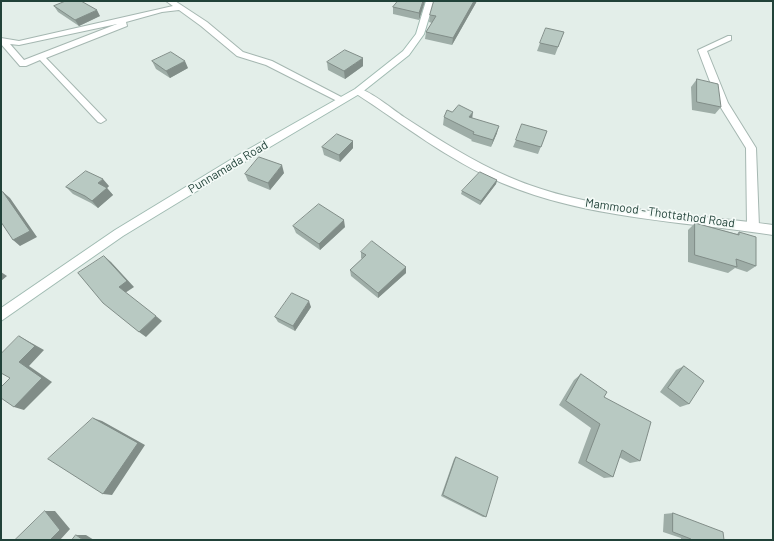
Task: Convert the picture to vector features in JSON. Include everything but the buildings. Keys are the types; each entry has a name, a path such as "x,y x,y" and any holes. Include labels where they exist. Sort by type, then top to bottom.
{"street":[{"path":"170,1 204,24 240,54 269,63 342,100"},
{"name":"Punnamada Road","path":"1,315 119,233 244,157 358,91 406,53 420,34 430,1"},
{"path":"1,40 23,64 160,10 179,8"},
{"path":"1,40 19,43 60,32 141,17"},
{"path":"728,38 702,50 723,103 751,148 753,227"},
{"path":"41,57 101,120"},
{"name":"Mammood - Thottathod Road","path":"358,91 477,167 528,189 594,206 773,230"}]}
